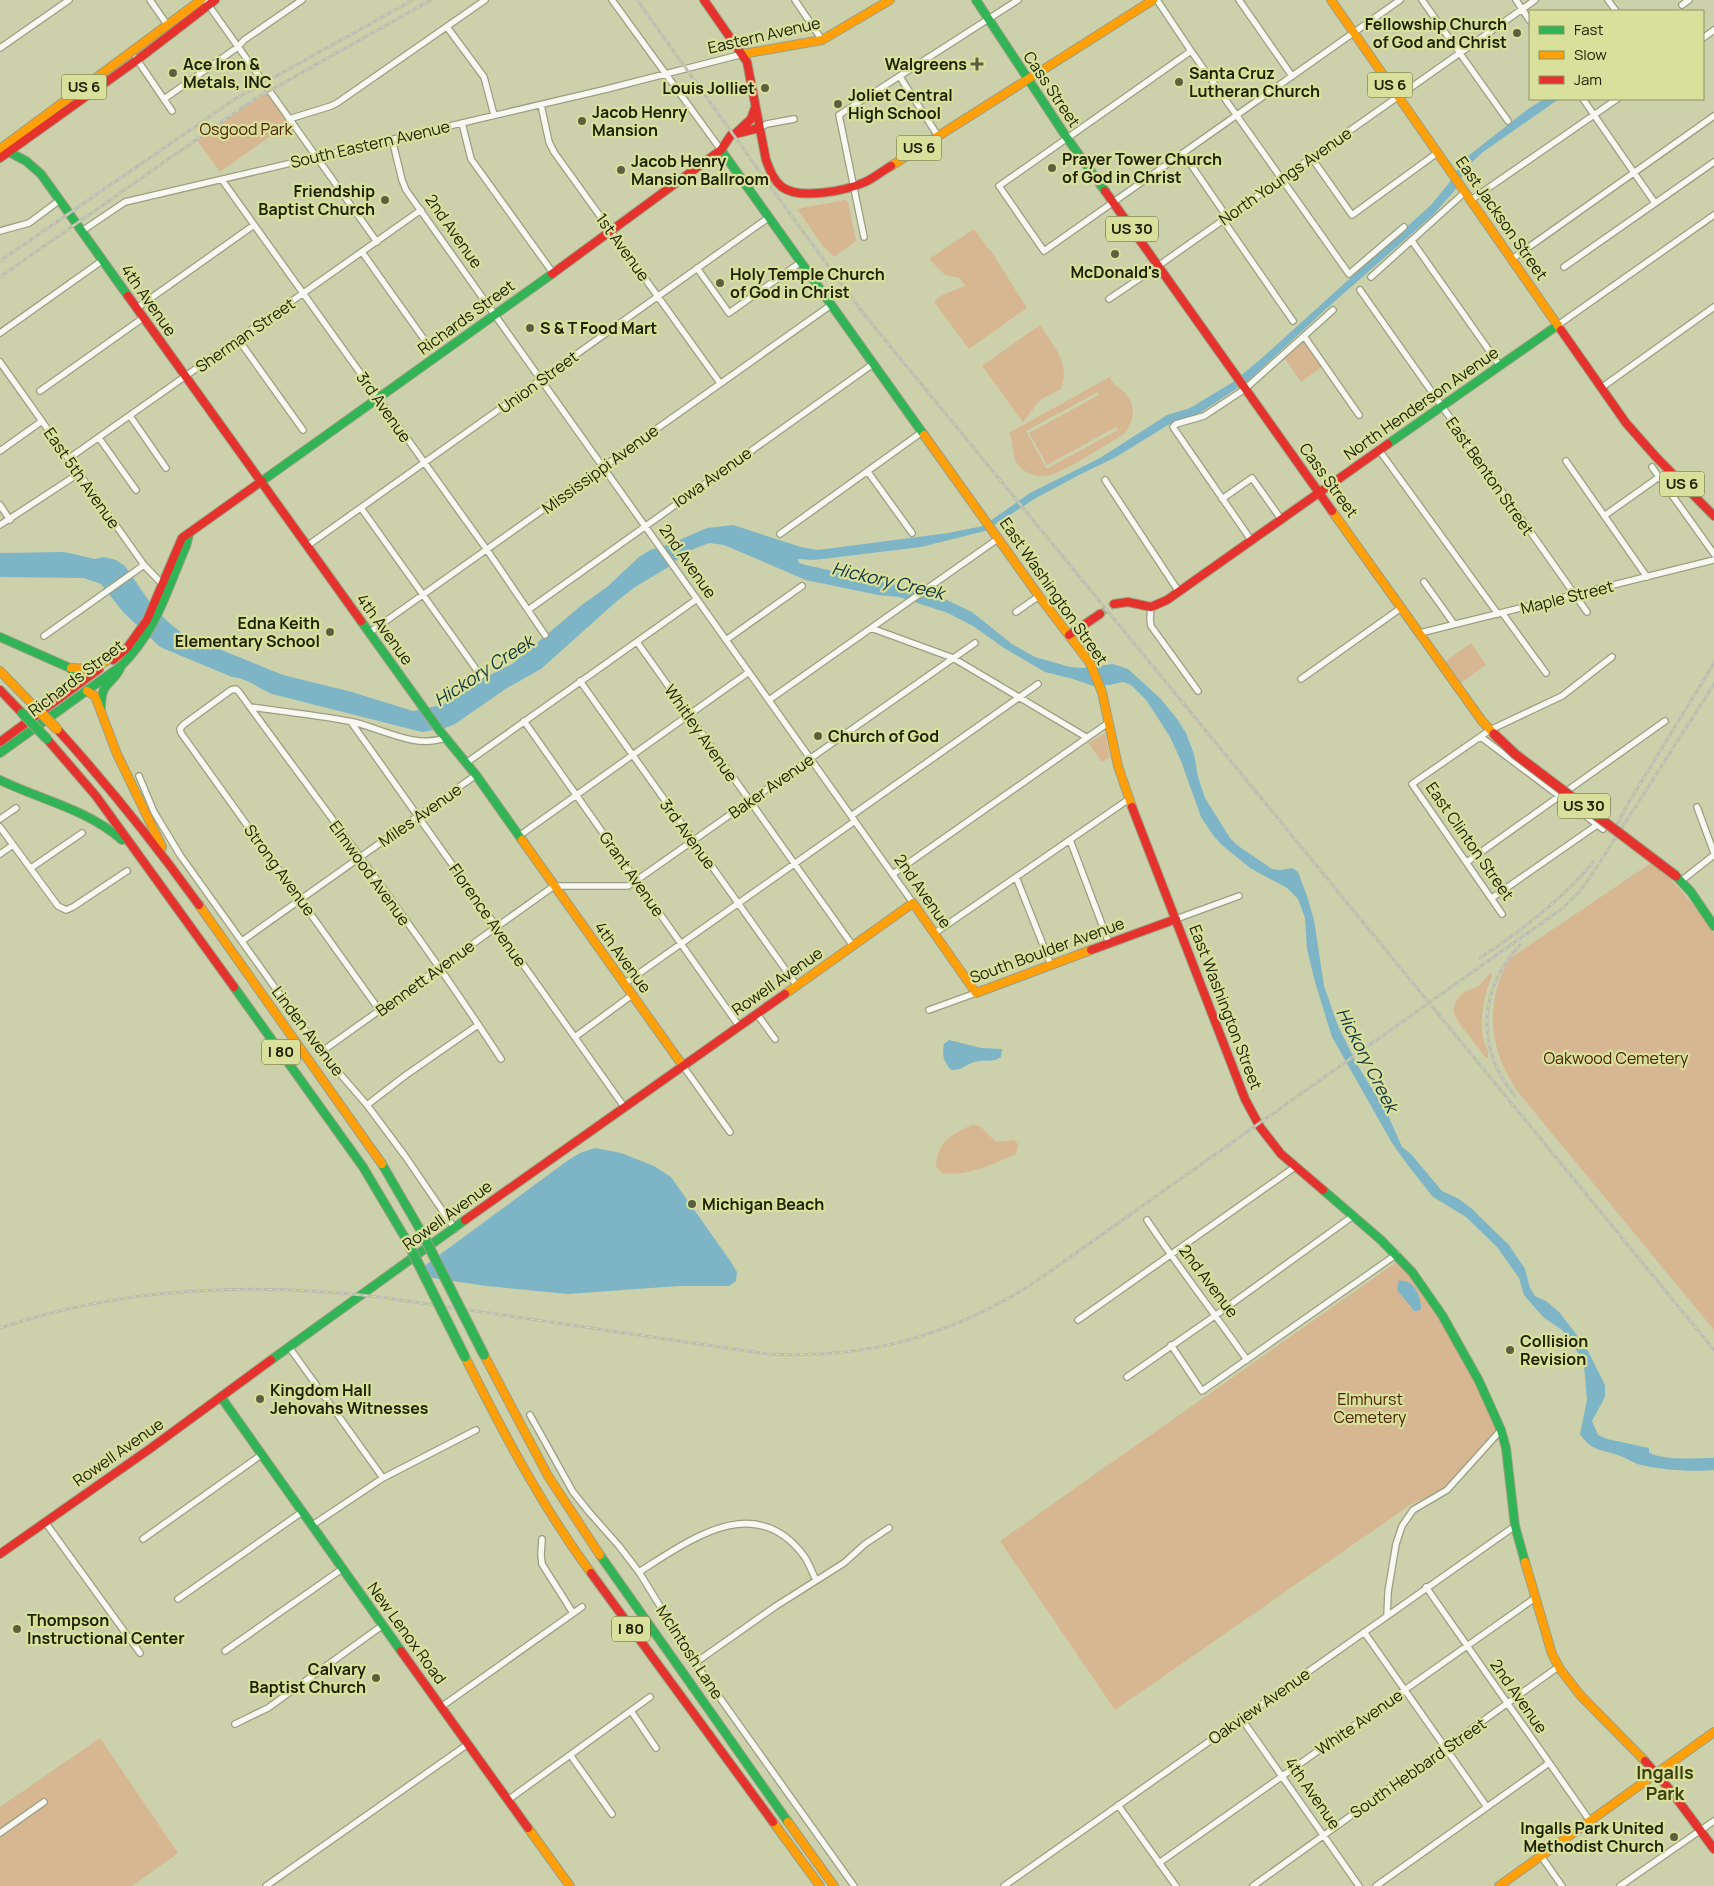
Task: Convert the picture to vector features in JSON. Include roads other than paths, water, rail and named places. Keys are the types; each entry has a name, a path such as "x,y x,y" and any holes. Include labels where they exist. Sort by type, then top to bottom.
{"main road":[{"name":"Eastern Avenue","path":"743,54 822,40 888,0"},
{"name":"Cass Street","path":"976,0 1067,138 1401,608 1492,732 1515,754 1679,878 1714,926"},
{"name":"US 6","path":"709,2 747,62 766,160 774,178 788,191 803,195 854,186 865,182 1155,0"},
{"name":"East Jackson Street","path":"1331,0 1626,423 1651,452 1714,516"},
{"name":"US 6","path":"3,150 137,60 207,1"},
{"name":"US 6","path":"3,150 132,52 171,30"},
{"name":"Richards Street","path":"0,753 135,654 158,608 166,587 173,555 182,538 554,273 721,150 727,139 751,119 756,107"},
{"path":"736,133 759,128"},
{"path":"0,158 3,150"},
{"name":"4th Avenue","path":"3,150 22,157 31,164 60,200 260,482 443,734 476,775 683,1066"},
{"name":"East Washington Street","path":"721,150 1039,596 1090,663 1102,692 1118,766 1129,799 1246,1103 1270,1141 1295,1166 1397,1254 1429,1294 1480,1381 1501,1430 1506,1448 1515,1526 1552,1654 1558,1667 1577,1691 1657,1773 1714,1849"},
{"name":"North Henderson Avenue","path":"1152,607 1179,592 1558,325"},
{"path":"1114,604 1128,602 1152,607"},
{"path":"1069,635 1100,614"},
{"path":"0,637 70,668 93,670 116,657"},
{"name":"Richards Street","path":"0,742 143,637"},
{"path":"102,716 101,698 104,687 120,671 121,666"},
{"path":"70,668 78,676 87,691 95,696 136,797 174,870"},
{"name":"I 80","path":"0,671 57,729 108,786 174,870 377,1156 422,1233 517,1420 552,1483 592,1544 834,1886"},
{"name":"I 80","path":"0,690 47,739 96,796 363,1167 407,1241 500,1427 538,1495 579,1557 820,1886"},
{"path":"1,780 95,820 116,834 148,868"},
{"name":"Rowell Avenue","path":"0,1554 913,903"},
{"name":"2nd Avenue","path":"913,903 976,993"},
{"name":"South Boulder Avenue","path":"976,993 1109,942 1176,919"},
{"name":"New Lenox Road","path":"221,1397 261,1456 570,1886"},
{"path":"1499,1886 1714,1732"}],"street":[{"path":"0,48 69,0"},
{"path":"150,0 171,30"},
{"path":"164,99 302,0"},
{"path":"289,119 337,103 485,0"},
{"path":"612,0 721,150"},
{"path":"794,0 822,40"},
{"path":"864,237 839,115 1018,0"},
{"path":"1155,0 1349,274 1404,227"},
{"path":"1238,0 1292,76"},
{"path":"1191,51 998,186 1044,250 1400,0"},
{"path":"1422,0 1508,121"},
{"path":"1516,0 1529,20"},
{"name":"North Youngs Avenue","path":"1109,299 1535,0"},
{"path":"1682,5 1688,0"},
{"path":"207,1 376,242"},
{"path":"447,27 484,78 494,115"},
{"path":"1704,37 1714,30"},
{"path":"132,52 172,111"},
{"name":"Eastern Avenue","path":"666,75 743,54"},
{"name":"South Eastern Avenue","path":"82,231 125,202 666,75"},
{"path":"900,77 938,136"},
{"path":"1584,100 1655,203"},
{"path":"1471,200 1616,100"},
{"name":"1st Avenue","path":"540,105 549,142 554,152 720,383"},
{"path":"1512,259 1714,116"},
{"path":"759,128 767,124 794,119"},
{"path":"462,123 471,159 554,273"},
{"name":"2nd Avenue","path":"392,139 402,180 421,210 913,903"},
{"path":"1312,157 1352,215 1437,153"},
{"path":"1183,154 1293,321"},
{"path":"1564,267 1714,162"},
{"name":"3rd Avenue","path":"222,180 487,550 545,635"},
{"path":"1371,277 1412,241 1463,190"},
{"path":"0,231 29,223 60,200"},
{"name":"Sherman Street","path":"68,459 421,210"},
{"name":"North Henderson Avenue","path":"1558,325 1714,215"},
{"name":"Union Street","path":"307,546 768,218"},
{"path":"137,308 254,225"},
{"path":"1412,241 1500,366"},
{"path":"362,252 426,342"},
{"path":"0,333 103,260"},
{"path":"697,268 729,313 801,262"},
{"name":"East Benton Street","path":"1360,290 1587,612"},
{"name":"Mississippi Avenue","path":"369,633 604,468 831,305"},
{"path":"1601,388 1714,307"},
{"path":"1251,540 1173,427 1176,424 1204,416 1245,389 1333,310"},
{"path":"40,391 144,318"},
{"path":"1304,336 1359,415"},
{"path":"238,339 303,430"},
{"name":"East 5th Avenue","path":"0,362 144,565 166,587"},
{"name":"Iowa Avenue","path":"528,610 644,525 873,364"},
{"path":"130,416 166,468"},
{"path":"0,451 42,421"},
{"path":"780,534 922,432"},
{"path":"99,438 136,490"},
{"path":"1379,450 1546,673"},
{"path":"1566,461 1647,577"},
{"path":"1652,467 1714,554"},
{"path":"868,472 912,533"},
{"path":"0,525 78,474"},
{"path":"1604,516 1659,477"},
{"path":"1222,499 1252,478 1281,519"},
{"path":"1105,480 1179,592"},
{"path":"0,505 10,520"},
{"path":"361,508 481,676"},
{"path":"769,700 997,535"},
{"name":"Maple Street","path":"1420,633 1714,560"},
{"path":"44,636 144,565"},
{"path":"1424,582 1454,624"},
{"path":"726,640 802,586"},
{"path":"1016,612 1039,596"},
{"path":"466,763 697,599"},
{"path":"1152,607 1151,626 1198,691"},
{"path":"1301,678 1401,608"},
{"path":"871,628 953,658 1086,738"},
{"name":"Whitley Avenue","path":"637,642 853,946"},
{"name":"Baker Avenue","path":"554,886 628,886 975,643"},
{"path":"1603,829 1481,737 1562,696 1612,658"},
{"path":"518,836 749,672"},
{"name":"3rd Avenue","path":"580,681 797,986"},
{"path":"624,984 794,864 1038,684"},
{"name":"Elmwood Avenue","path":"180,729 182,725 231,690 236,689 360,858 501,1059"},
{"path":"250,707 351,722 412,740 433,742 443,734"},
{"name":"Grant Avenue","path":"524,721 740,1026"},
{"path":"1467,862 1665,721"},
{"name":"Florence Avenue","path":"351,722 625,1108"},
{"path":"892,874 1108,723"},
{"name":"Strong Avenue","path":"180,729 380,1011"},
{"name":"East Clinton Street","path":"1481,737 1412,784 1502,914"},
{"name":"Miles Avenue","path":"242,941 476,775"},
{"name":"Linden Avenue","path":"139,776 154,812 168,836 321,1052 367,1106 405,1156 455,1229"},
{"path":"935,933 1129,799"},
{"path":"1679,878 1714,854 1697,807"},
{"path":"0,820 16,808"},
{"path":"1492,898 1597,825"},
{"path":"0,827 58,906 66,910 73,908 127,871"},
{"path":"31,868 82,833"},
{"path":"1070,840 1109,942"},
{"path":"0,854 13,845"},
{"path":"1016,877 1051,965"},
{"name":"Bennett Avenue","path":"321,1052 554,886"},
{"path":"1176,919 1239,896"},
{"name":"South Boulder Avenue","path":"930,1010 976,993"},
{"path":"575,1037 632,995"},
{"path":"757,1014 775,1038"},
{"path":"367,1106 406,1075 478,1025"},
{"name":"4th Avenue","path":"683,1066 730,1132"},
{"path":"1078,1320 1295,1166"},
{"path":"1127,1377 1353,1216"},
{"name":"2nd Avenue","path":"1147,1220 1247,1360"},
{"path":"1171,1345 1202,1391 1397,1254"},
{"path":"289,1347 383,1478"},
{"name":"McIntosh Lane","path":"530,1415 574,1492 639,1572 695,1663 854,1886"},
{"path":"311,1526 383,1478 476,1430"},
{"path":"1387,1616 1388,1592 1396,1544 1402,1526 1413,1510 1447,1490 1501,1430"},
{"path":"143,1539 261,1456"},
{"path":"178,1599 302,1512"},
{"path":"45,1522 140,1653"},
{"path":"639,1572 704,1534 742,1522 765,1526 787,1538 804,1557 816,1580"},
{"name":"Oakview Avenue","path":"1004,1886 1515,1526"},
{"path":"695,1663 776,1606 844,1564 865,1544 889,1528"},
{"path":"542,1539 542,1564 573,1613"},
{"path":"226,1651 342,1569"},
{"name":"2nd Avenue","path":"1426,1587 1590,1821"},
{"name":"White Avenue","path":"1159,1863 1535,1598"},
{"path":"441,1707 582,1606"},
{"path":"235,1724 268,1708 383,1625"},
{"path":"1364,1632 1487,1807"},
{"name":"South Hebbard Street","path":"1253,1886 1558,1667"},
{"path":"508,1800 650,1697"},
{"path":"631,1711 656,1748"},
{"name":"4th Avenue","path":"1241,1718 1359,1886"},
{"path":"266,1886 468,1744"},
{"path":"571,1756 612,1814"},
{"path":"1376,1886 1549,1763"},
{"path":"0,1833 44,1802"},
{"path":"1118,1805 1176,1886"},
{"path":"1620,1886 1714,1821"},
{"path":"1541,1856 1562,1886"}],"water":[{"path":"1542,100 1558,100 1483,152 1467,167 1455,190 1434,214 1248,381 1197,415 1168,425 1116,457 1036,498 985,531 921,547 814,560 798,559 799,563 806,565 932,593 972,612 1012,644 1035,657 1070,667 1082,668 1113,664 1128,669 1161,699 1186,733 1194,754 1198,777 1205,798 1230,838 1272,869 1292,868 1298,872 1314,920 1324,986 1338,1026 1358,1066 1388,1115 1402,1147 1411,1154 1442,1191 1459,1199 1472,1209 1509,1245 1525,1269 1530,1288 1535,1296 1546,1301 1559,1312 1586,1347 1605,1385 1605,1397 1592,1421 1598,1435 1607,1439 1649,1448 1649,1453 1657,1456 1714,1458 1714,1470 1675,1470 1637,1464 1616,1454 1594,1448 1580,1434 1587,1400 1584,1366 1577,1351 1562,1330 1543,1317 1524,1295 1519,1278 1497,1247 1466,1217 1433,1197 1392,1143 1332,1037 1315,982 1307,949 1305,918 1298,899 1287,888 1250,868 1213,835 1201,817 1181,761 1170,737 1147,701 1131,685 1123,682 1093,686 1045,672 1004,648 973,626 948,613 899,597 878,595 806,580 724,545 709,543 686,552 667,568 635,587 541,669 507,688 455,724 445,728 422,732 272,694 248,681 232,677 160,647 123,612 101,584 84,578 0,577 0,553 64,552 95,559 104,557 116,560 125,566 151,604 167,621 183,634 194,639 283,675 352,692 413,711 441,705 455,699 486,677 512,664 583,604 607,587 639,557 650,550 670,544 707,528 733,525 801,547 818,550 948,533 983,526 1030,493 1100,458 1167,415 1190,408 1233,382 1431,205 1449,183 1463,160 1528,109"},
{"path":"949,1040 981,1048 1002,1049 1001,1057 995,1060 974,1062 960,1069 951,1070 943,1055 944,1044"},
{"path":"595,1148 621,1153 654,1166 671,1177 731,1262 737,1272 736,1281 729,1286 679,1286 568,1294 486,1286 420,1276 419,1270 567,1161 580,1153"},
{"path":"1399,1280 1414,1286 1421,1309 1414,1311 1397,1290"}],"tunnel":[{"path":"1100,614 1114,604"}],"railway":[{"path":"0,261 235,99 413,0"},
{"path":"0,277 253,100 431,0"},
{"path":"637,0 863,313 1714,1350"},
{"path":"1615,828 1714,663"},
{"path":"0,1328 47,1314 95,1303 192,1291 240,1289 289,1290 387,1298 768,1354 805,1355 875,1348 940,1330 1004,1301 1035,1282 1563,908 1580,891 1593,873 1714,684"},
{"path":"1480,958 1540,914 1568,889 1593,862"},
{"path":"1515,1096 1502,1078 1493,1059 1488,1039 1487,1020 1490,1000 1496,981 1506,962 1520,945"}],"place":[{"name":"Fellowship Church of God and Christ","path":"1517,33"},
{"name":"Walgreens","path":"977,64"},
{"name":"Ace Iron & Metals, INC","path":"173,73"},
{"name":"Santa Cruz Lutheran Church","path":"1179,82"},
{"name":"Louis Jolliet","path":"765,88"},
{"name":"Joliet Central High School","path":"838,104"},
{"name":"Jacob Henry Mansion","path":"582,121"},
{"name":"Prayer Tower Church of God in Christ","path":"1052,168"},
{"name":"Jacob Henry Mansion Ballroom","path":"621,170"},
{"name":"Friendship Baptist Church","path":"385,200"},
{"name":"McDonald's","path":"1115,254"},
{"name":"Holy Temple Church of God in Christ","path":"720,283"},
{"name":"S & T Food Mart","path":"530,328"},
{"name":"Edna Keith Elementary School","path":"330,632"},
{"name":"Church of God","path":"818,736"},
{"name":"Michigan Beach","path":"692,1204"},
{"name":"Collision Revision","path":"1510,1350"},
{"name":"Kingdom Hall Jehovahs Witnesses","path":"260,1399"},
{"name":"Thompson Instructional Center","path":"17,1629"},
{"name":"Calvary Baptist Church","path":"376,1678"},
{"name":"Ingalls Park United Methodist Church","path":"1674,1837"}],"district":[{"name":"Ingalls Park","path":"1665,1784"}],"park label":[{"name":"Osgood Park","path":"246,129"},
{"name":"Oakwood Cemetery","path":"1616,1058"},
{"name":"Elmhurst Cemetery","path":"1370,1408"}],"water label":[{"name":"Hickory Creek","path":"888,581"},
{"name":"Hickory Creek","path":"484,671"},
{"name":"Hickory Creek","path":"1367,1060"}]}
